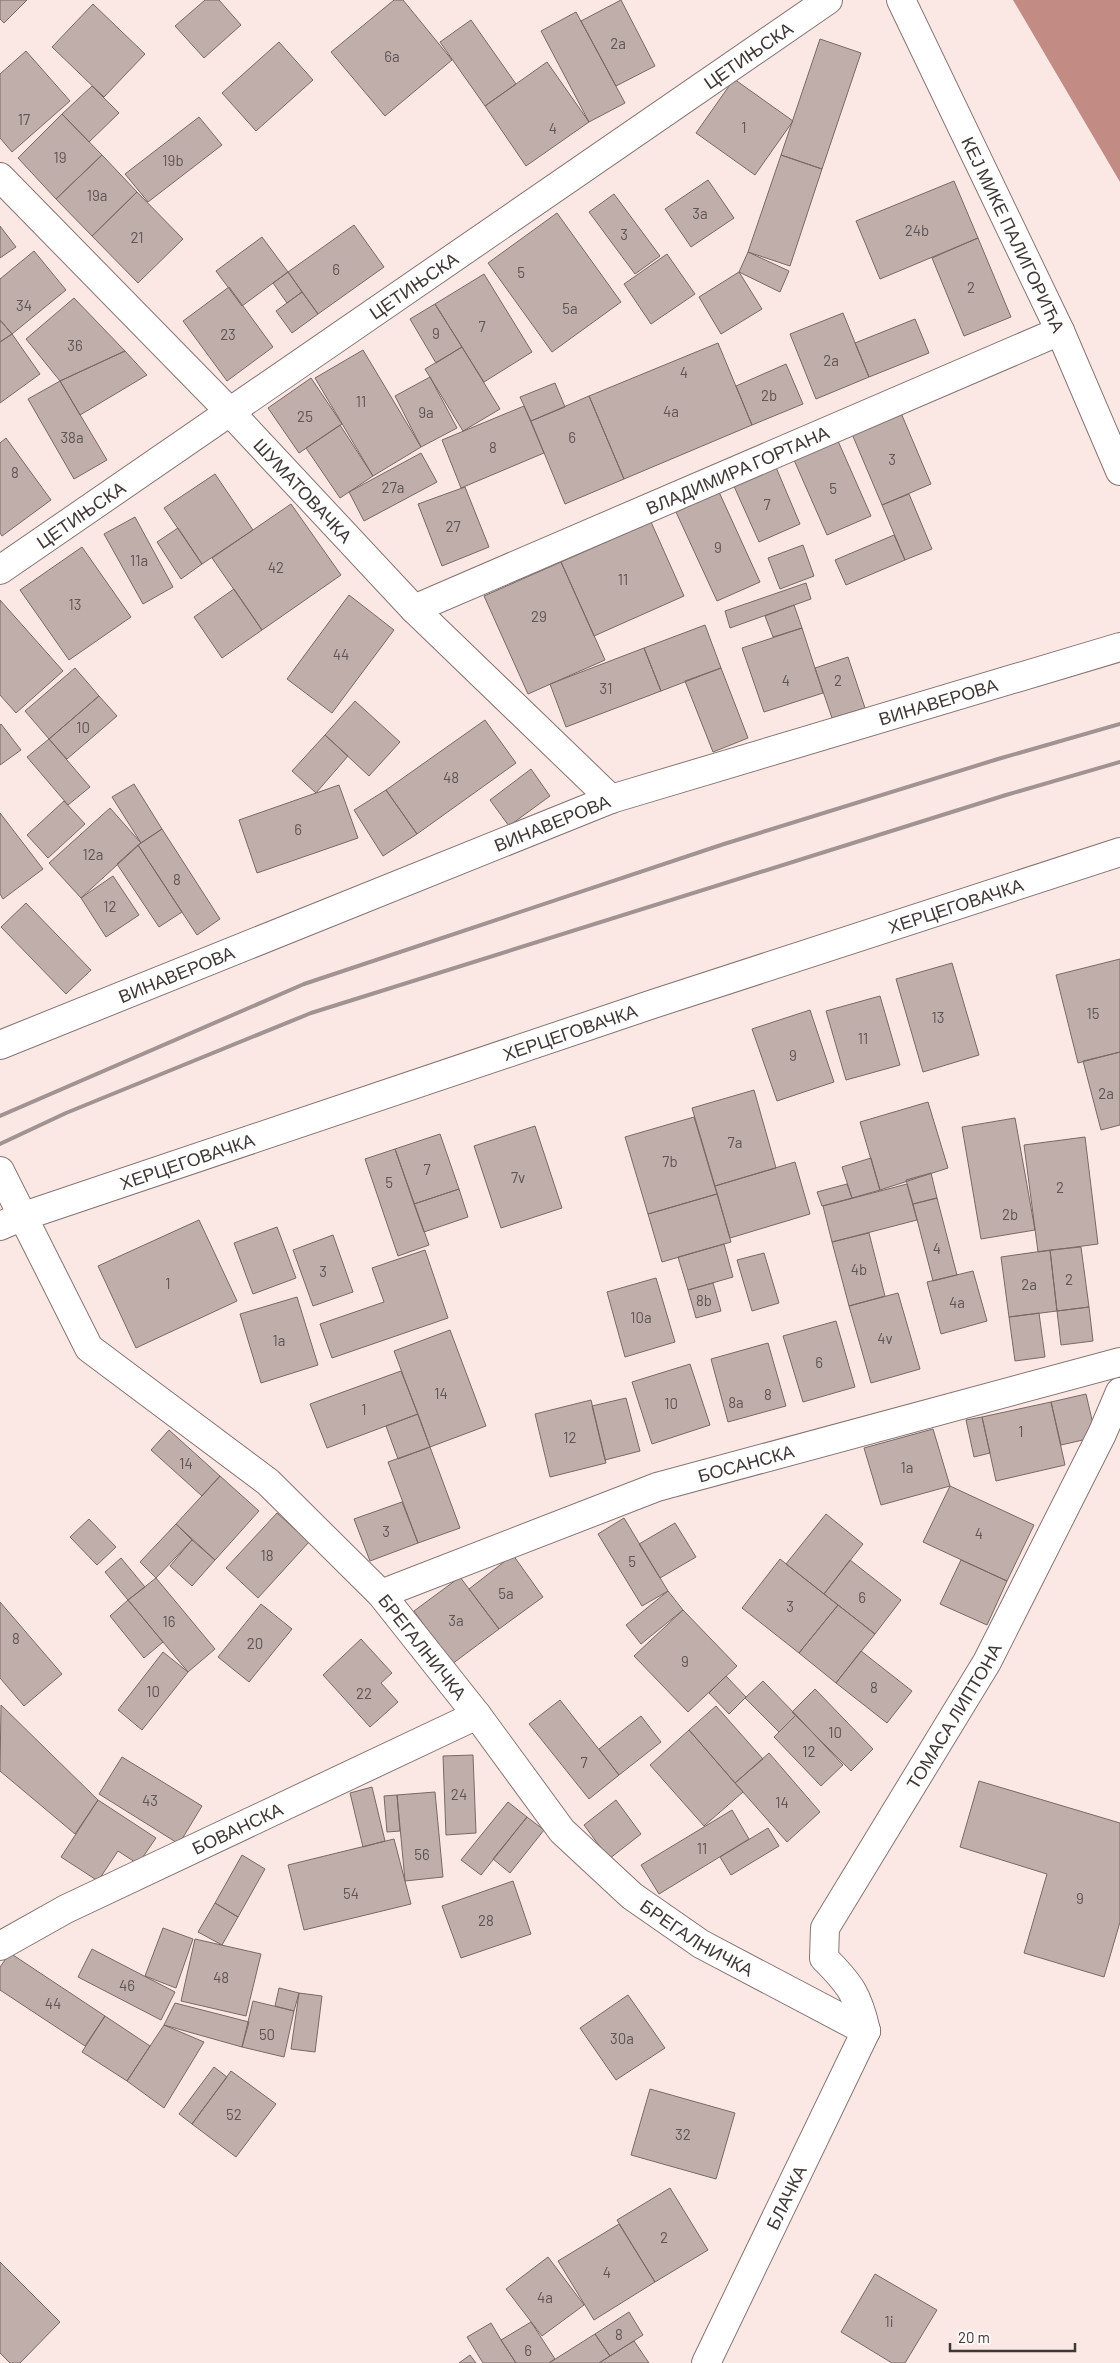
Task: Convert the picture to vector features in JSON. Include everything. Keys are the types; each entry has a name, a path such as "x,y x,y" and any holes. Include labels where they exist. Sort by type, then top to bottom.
{"street":[{"name":"ЦЕТИЊСКА","path":"0,570 828,0"},
{"name":"КЕЈ МИКЕ ПАЛИГОРИЋА","path":"901,0 1060,331 1120,471"},
{"name":"ШУМАТОВАЧКА","path":"0,176 230,412 414,609 611,799"},
{"name":"ВЛАДИМИРА ГОРТАНА","path":"414,609 1060,331"},
{"name":"ВИНАВЕРОВА","path":"0,1044 611,799 1120,647"},
{"name":"ХЕРЦЕГОВАЧКА","path":"11,1222 653,1004 1120,852"},
{"name":"БРЕГАЛНИЧКА","path":"0,1171 11,1222 89,1348 268,1482 381,1594 477,1715 562,1831 632,1896 701,1944 866,2031"},
{"name":"БОСАНСКА","path":"381,1594 657,1487 1120,1362"},
{"name":"ТОМАСА ЛИПТОНА","path":"866,2031 860,2004 846,1980 824,1958 825,1928 987,1662 1102,1434 1120,1392"},
{"name":"БОВАНСКА","path":"0,1946 66,1909 477,1715"},
{"name":"БЛАЧКА","path":"706,2363 866,2031"}],"shaded area":[{"path":"1013,0 1120,0 1120,182"}],"building":[{"path":"0,0 27,0 4,23 0,19"},
{"path":"205,0 219,0 241,25 204,58 175,26"},
{"path":"394,0 403,0 452,60 385,116 331,52"},
{"path":"621,0 655,66 616,86 581,21"},
{"path":"93,4 145,54 104,97 52,47"},
{"path":"576,12 625,103 589,122 541,31"},
{"path":"471,20 516,84 485,106 440,42"},
{"path":"820,39 861,53 822,169 781,155"},
{"path":"279,42 313,80 256,131 222,93"},
{"path":"26,51 70,101 12,152 0,138 0,74"},
{"path":"547,62 589,122 526,166 485,106"},
{"path":"734,79 793,121 755,175 696,133"},
{"path":"92,86 119,113 89,142 62,114"},
{"path":"62,114 102,155 56,199 18,158"},
{"path":"199,117 222,145 148,202 125,174"},
{"path":"102,155 137,192 92,236 56,199"},
{"path":"781,155 822,169 790,266 748,252"},
{"path":"708,180 734,218 691,247 665,209"},
{"path":"954,181 978,238 880,279 856,221"},
{"path":"137,192 183,239 138,283 92,236"},
{"path":"614,194 660,256 635,274 589,212"},
{"path":"557,213 621,302 552,352 488,263"},
{"path":"354,225 384,267 318,314 288,272"},
{"path":"0,226 16,247 0,258"},
{"path":"262,237 288,272 242,306 216,271"},
{"path":"978,238 1011,317 964,336 932,258"},
{"path":"34,251 66,290 12,334 0,320 0,279"},
{"path":"748,252 789,271 780,292 739,272"},
{"path":"667,254 695,294 651,324 624,284"},
{"path":"288,272 302,292 287,303 273,283"},
{"path":"739,272 762,309 721,334 699,297"},
{"path":"484,274 532,352 484,382 435,304"},
{"path":"229,287 273,347 227,381 183,321"},
{"path":"302,292 318,314 292,333 276,311"},
{"path":"74,298 125,351 60,381 26,339"},
{"path":"435,304 462,347 436,363 410,319"},
{"path":"843,313 869,377 816,399 790,334"},
{"path":"915,319 929,353 869,377 855,343"},
{"path":"0,320 12,334 0,342"},
{"path":"12,334 40,374 0,403 0,342"},
{"path":"718,343 752,425 624,479 589,396"},
{"path":"462,347 500,409 463,431 425,369"},
{"path":"363,350 421,447 373,476 315,378"},
{"path":"125,351 147,375 80,415 60,381"},
{"path":"786,364 803,404 752,425 736,386"},
{"path":"430,377 457,428 421,447 395,396"},
{"path":"311,378 342,424 299,453 268,408"},
{"path":"60,381 107,460 74,479 28,399"},
{"path":"555,383 565,407 531,421 520,397"},
{"path":"589,396 624,479 565,504 531,421"},
{"path":"524,406 544,453 461,488 442,440"},
{"path":"901,413 931,484 882,505 852,434"},
{"path":"340,425 373,476 340,498 306,448"},
{"path":"6,438 51,500 2,536 0,533 0,443"},
{"path":"838,441 871,516 827,535 794,460"},
{"path":"421,453 437,482 364,521 349,492"},
{"path":"775,465 800,524 759,542 733,484"},
{"path":"215,474 253,530 202,564 164,508"},
{"path":"465,487 489,547 442,566 418,504"},
{"path":"719,492 760,582 717,601 676,512"},
{"path":"909,494 932,549 905,560 882,505"},
{"path":"291,504 341,575 262,630 212,558"},
{"path":"135,517 173,587 143,604 104,534"},
{"path":"651,522 684,596 594,636 561,562"},
{"path":"178,528 202,564 181,579 157,542"},
{"path":"894,535 905,560 846,585 835,560"},
{"path":"803,545 814,576 780,589 768,558"},
{"path":"82,547 131,617 69,660 20,590"},
{"path":"561,562 605,660 528,694 484,596"},
{"path":"806,583 811,599 730,628 725,611"},
{"path":"234,589 262,630 222,658 194,617"},
{"path":"349,595 394,630 332,713 287,679"},
{"path":"0,600 63,671 16,713 0,695"},
{"path":"794,605 802,628 773,637 765,616"},
{"path":"705,625 721,668 661,691 644,648"},
{"path":"802,628 823,693 764,712 742,648"},
{"path":"644,648 661,691 566,727 550,684"},
{"path":"848,657 865,708 832,718 815,668"},
{"path":"75,668 99,696 49,739 25,711"},
{"path":"721,668 748,738 713,752 685,681"},
{"path":"99,696 117,716 67,759 49,739"},
{"path":"355,701 400,742 369,776 325,735"},
{"path":"485,720 516,763 417,834 386,790"},
{"path":"0,725 21,750 0,765"},
{"path":"325,735 348,756 316,793 292,771"},
{"path":"49,739 90,787 68,805 27,757"},
{"path":"531,769 550,796 509,826 490,800"},
{"path":"134,784 162,829 141,843 112,797"},
{"path":"339,785 358,838 257,873 239,820"},
{"path":"386,790 417,834 383,856 354,810"},
{"path":"64,801 85,824 48,858 27,835"},
{"path":"110,808 141,843 81,898 49,863"},
{"path":"0,813 43,869 3,899 0,894"},
{"path":"162,829 220,919 197,935 138,845"},
{"path":"138,845 182,912 159,927 117,864"},
{"path":"113,876 139,915 106,937 81,898"},
{"path":"26,903 91,970 66,994 1,927"},
{"path":"1120,959 1120,1052 1078,1063 1056,975"},
{"path":"952,963 979,1055 923,1072 896,979"},
{"path":"880,996 900,1065 846,1080 826,1011"},
{"path":"810,1010 834,1082 777,1101 752,1029"},
{"path":"1120,1052 1120,1125 1101,1130 1083,1061"},
{"path":"754,1090 776,1168 715,1186 692,1108"},
{"path":"928,1102 948,1168 880,1190 860,1122"},
{"path":"694,1117 717,1194 648,1214 625,1137"},
{"path":"1015,1118 1035,1230 981,1239 962,1127"},
{"path":"535,1126 562,1208 501,1228 474,1146"},
{"path":"440,1134 459,1189 414,1204 395,1149"},
{"path":"1085,1137 1098,1244 1038,1252 1024,1145"},
{"path":"395,1149 429,1245 398,1256 365,1159"},
{"path":"871,1158 880,1190 852,1198 842,1167"},
{"path":"795,1162 810,1214 730,1238 715,1186"},
{"path":"931,1173 937,1198 913,1204 906,1180"},
{"path":"847,1184 852,1198 822,1206 817,1192"},
{"path":"907,1184 917,1220 832,1242 823,1206"},
{"path":"459,1189 468,1217 424,1232 414,1204"},
{"path":"717,1194 731,1242 662,1262 648,1214"},
{"path":"937,1198 957,1275 933,1281 913,1204"},
{"path":"199,1220 237,1301 136,1348 98,1266"},
{"path":"277,1227 296,1278 253,1294 234,1243"},
{"path":"869,1233 885,1296 849,1306 832,1242"},
{"path":"333,1235 353,1292 313,1306 293,1250"},
{"path":"724,1244 733,1277 688,1290 678,1257"},
{"path":"1081,1247 1089,1307 1057,1311 1050,1250"},
{"path":"425,1250 448,1318 332,1358 320,1324 384,1302 372,1268"},
{"path":"1050,1250 1057,1311 1009,1317 1001,1257"},
{"path":"764,1253 779,1303 752,1311 737,1260"},
{"path":"973,1271 987,1321 941,1334 927,1282"},
{"path":"656,1278 675,1342 625,1357 607,1292"},
{"path":"713,1283 721,1311 696,1318 688,1290"},
{"path":"898,1293 920,1369 871,1383 849,1306"},
{"path":"297,1297 318,1365 261,1383 240,1314"},
{"path":"1089,1307 1093,1341 1061,1345 1057,1311"},
{"path":"1039,1313 1045,1357 1015,1361 1009,1317"},
{"path":"836,1321 855,1387 803,1402 783,1336"},
{"path":"450,1330 486,1426 430,1447 394,1351"},
{"path":"768,1343 786,1406 728,1422 711,1359"},
{"path":"690,1364 710,1425 652,1444 632,1382"},
{"path":"401,1371 418,1414 327,1448 310,1404"},
{"path":"1086,1394 1096,1437 1061,1445 1051,1402"},
{"path":"626,1398 640,1451 605,1460 592,1406"},
{"path":"591,1400 606,1463 550,1477 535,1414"},
{"path":"1051,1402 1065,1465 996,1481 982,1417"},
{"path":"418,1414 430,1447 398,1459 386,1426"},
{"path":"982,1417 990,1453 974,1457 966,1420"},
{"path":"933,1429 950,1486 881,1505 864,1448"},
{"path":"169,1430 220,1476 202,1496 151,1450"},
{"path":"430,1447 460,1528 418,1543 388,1462"},
{"path":"220,1476 259,1511 215,1560 176,1524"},
{"path":"950,1486 1034,1525 1007,1581 923,1542"},
{"path":"402,1502 418,1543 370,1561 354,1519"},
{"path":"277,1513 309,1542 258,1598 226,1568"},
{"path":"826,1514 863,1544 824,1594 786,1564"},
{"path":"624,1518 668,1591 642,1606 598,1534"},
{"path":"89,1519 116,1547 97,1565 70,1537"},
{"path":"675,1523 696,1557 660,1578 639,1544"},
{"path":"176,1524 192,1540 156,1578 140,1562"},
{"path":"192,1540 215,1560 192,1586 170,1566"},
{"path":"513,1555 543,1597 499,1629 469,1589"},
{"path":"121,1558 145,1587 128,1600 105,1572"},
{"path":"780,1559 838,1605 799,1653 742,1608"},
{"path":"850,1560 901,1600 875,1634 824,1594"},
{"path":"961,1560 1007,1581 987,1625 940,1604"},
{"path":"460,1577 499,1629 452,1664 414,1611"},
{"path":"156,1578 215,1649 188,1672 128,1600"},
{"path":"668,1591 683,1610 641,1644 626,1625"},
{"path":"128,1600 163,1642 144,1658 110,1616"},
{"path":"0,1602 62,1674 24,1706 0,1678"},
{"path":"261,1604 292,1629 249,1682 218,1657"},
{"path":"838,1605 875,1634 836,1683 799,1653"},
{"path":"683,1610 737,1666 688,1712 634,1656"},
{"path":"361,1639 392,1673 381,1683 398,1702 370,1727 323,1675"},
{"path":"861,1651 912,1691 887,1723 836,1683"},
{"path":"163,1652 188,1672 142,1730 118,1710"},
{"path":"726,1676 746,1697 729,1714 709,1693"},
{"path":"763,1681 796,1715 779,1732 745,1698"},
{"path":"815,1689 873,1749 851,1771 792,1712"},
{"path":"560,1700 619,1775 589,1799 529,1724"},
{"path":"1,1705 98,1800 75,1834 0,1771"},
{"path":"716,1706 763,1759 735,1783 689,1730"},
{"path":"796,1715 843,1765 821,1786 774,1737"},
{"path":"641,1716 661,1742 619,1775 599,1749"},
{"path":"689,1730 743,1792 704,1826 650,1765"},
{"path":"769,1753 820,1812 787,1842 735,1783"},
{"path":"473,1755 476,1833 446,1835 443,1756"},
{"path":"122,1757 202,1806 179,1844 99,1794"},
{"path":"979,1781 1120,1823 1120,1922 1104,1977 1024,1953 1047,1874 960,1847"},
{"path":"372,1787 385,1841 363,1847 350,1793"},
{"path":"435,1792 443,1877 405,1881 397,1795"},
{"path":"397,1795 400,1831 387,1832 384,1796"},
{"path":"98,1800 156,1838 138,1864 118,1851 98,1881 61,1857"},
{"path":"616,1800 641,1834 609,1859 584,1825"},
{"path":"508,1802 527,1817 481,1875 461,1860"},
{"path":"732,1810 749,1839 659,1894 641,1865"},
{"path":"527,1817 544,1830 510,1873 493,1859"},
{"path":"768,1828 779,1846 731,1875 720,1857"},
{"path":"394,1839 411,1904 304,1930 288,1865"},
{"path":"242,1855 265,1869 238,1917 215,1903"},
{"path":"513,1881 531,1934 461,1958 442,1906"},
{"path":"215,1903 238,1917 222,1945 198,1932"},
{"path":"163,1928 193,1939 176,1988 145,1976"},
{"path":"195,1939 261,1954 246,2016 181,2001"},
{"path":"92,1949 175,1992 161,2020 78,1977"},
{"path":"10,1953 105,2016 85,2046 0,1990 0,1967"},
{"path":"279,1988 299,1993 294,2011 275,2006"},
{"path":"299,1993 322,1996 315,2052 291,2049"},
{"path":"628,1995 665,2048 616,2080 580,2028"},
{"path":"253,2001 294,2011 284,2057 242,2047"},
{"path":"175,2003 249,2022 242,2047 164,2025"},
{"path":"105,2016 150,2046 127,2081 82,2052"},
{"path":"164,2025 204,2042 164,2108 127,2081"},
{"path":"214,2067 227,2077 192,2124 179,2114"},
{"path":"231,2071 276,2104 236,2157 192,2124"},
{"path":"650,2089 735,2113 716,2179 631,2155"},
{"path":"670,2188 708,2250 655,2282 617,2220"},
{"path":"619,2224 655,2282 594,2320 558,2261"},
{"path":"548,2257 584,2305 542,2336 506,2289"},
{"path":"0,2262 60,2322 20,2363 10,2363 0,2353"},
{"path":"875,2274 937,2310 905,2363 892,2363 841,2332"},
{"path":"629,2312 643,2335 610,2356 595,2334"},
{"path":"531,2322 555,2359 549,2363 516,2363 501,2340"},
{"path":"491,2323 516,2363 483,2363 467,2337"},
{"path":"595,2334 610,2356 599,2363 549,2363"},
{"path":"634,2341 649,2363 599,2363 610,2356"},
{"path":"470,2355 476,2363 459,2363"}],"railway":[{"path":"0,1116 304,984 724,844 998,759 1120,724"},
{"path":"0,1144 66,1113 311,1013 1006,795 1120,762"}]}
